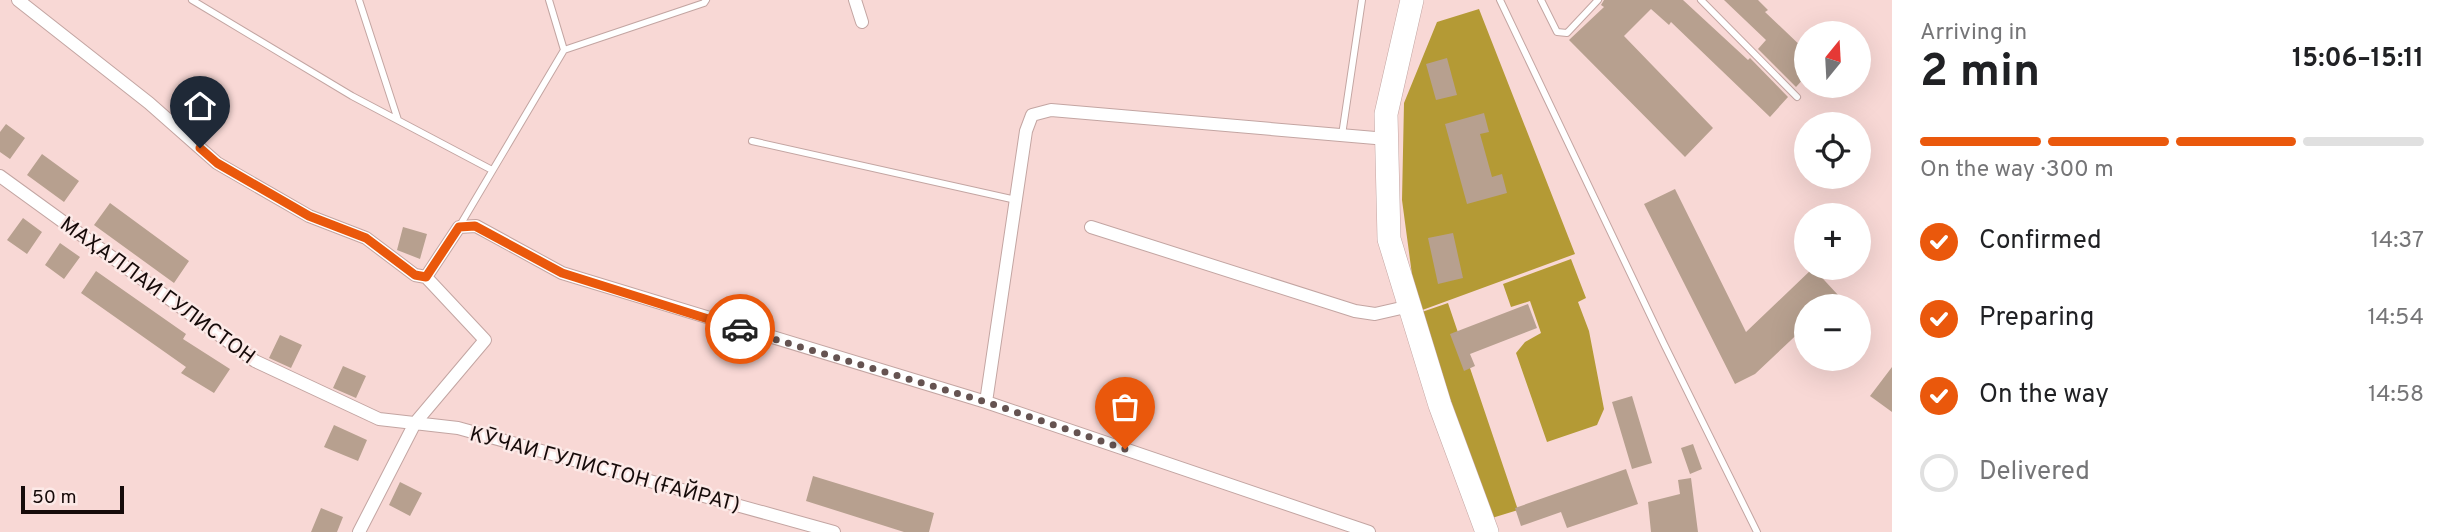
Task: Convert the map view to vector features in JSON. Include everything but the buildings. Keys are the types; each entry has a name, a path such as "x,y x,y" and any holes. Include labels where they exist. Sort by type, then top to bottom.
{"highway":[{"path":"1412,0 1386,114 1389,239 1440,405 1487,532"}],"street":[{"path":"18,0 149,103 217,163 309,216 366,238 415,275 426,277 485,340 415,423 359,532"},
{"path":"855,0 862,22"},
{"path":"986,402 1026,131 1032,115 1051,110 1387,139"},
{"name":"МАҲАЛЛАИ ГУЛИСТОН","path":"0,176 255,361 379,419 415,423"},
{"path":"426,277 459,227 475,226 562,273 986,402 1369,532"},
{"path":"1091,227 1355,311 1375,314 1410,306"},
{"name":"КӮЧАИ ГУЛИСТОН (ҒАЙРАТ)","path":"415,423 458,428 834,532"}],"lane":[{"path":"192,0 398,120 492,170"},
{"path":"359,0 398,120"},
{"path":"549,0 564,50"},
{"path":"459,227 564,50 705,3 706,0"},
{"path":"1342,135 1362,0"},
{"path":"1500,0 1757,532"},
{"path":"1541,0 1556,32 1567,33 1598,0"},
{"path":"1701,0 1794,94"},
{"path":"752,141 1016,200"}],"shaded area":[{"path":"1479,9 1575,254 1417,312 1402,200 1404,103 1437,22"},
{"path":"1571,259 1586,298 1578,302 1589,331 1604,409 1597,425 1547,442 1516,353 1525,342 1541,333 1530,301 1511,307 1503,284"},
{"path":"1448,303 1518,510 1492,518 1419,313"}],"way so far":[{"path":"740,329 986,402 1125,449"}],"route":[{"path":"200,148 217,163 309,216 366,238 415,275 426,277 459,227 475,226 562,273 740,329"}]}
